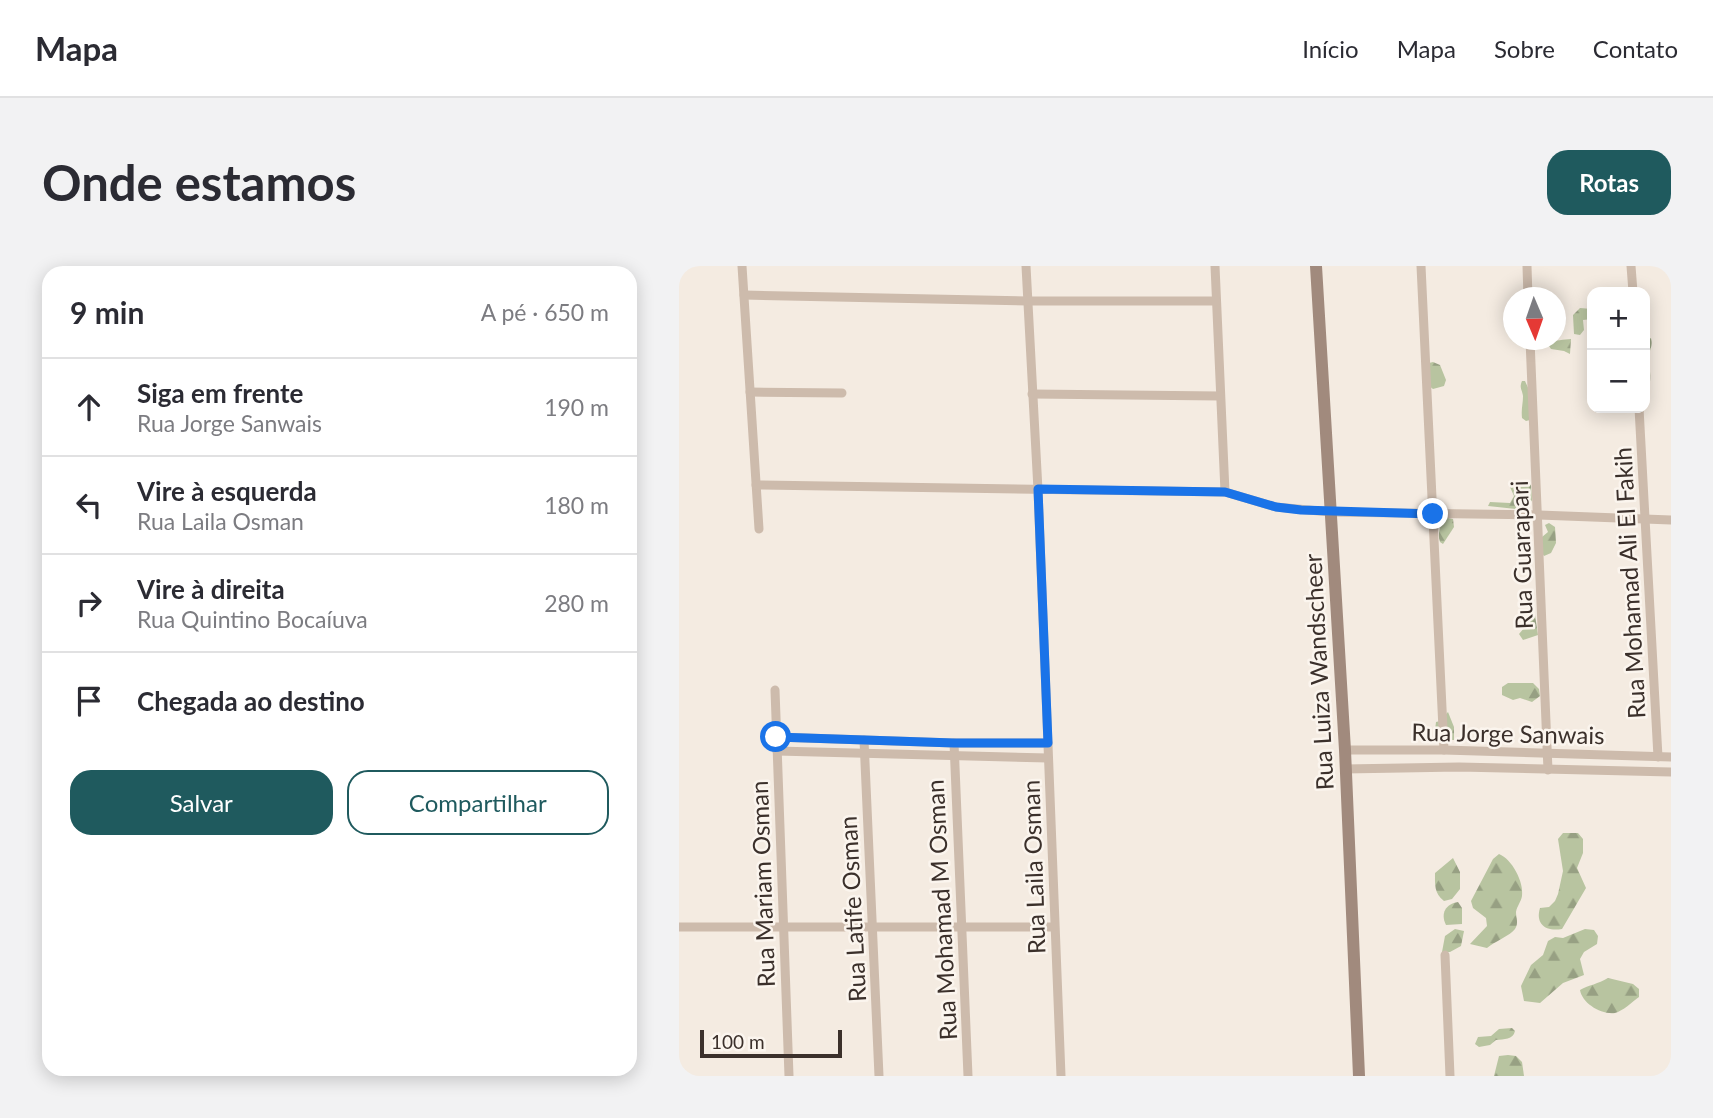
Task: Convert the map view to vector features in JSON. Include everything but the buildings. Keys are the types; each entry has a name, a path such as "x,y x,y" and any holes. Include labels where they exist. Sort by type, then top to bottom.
{"main road":[{"name":"Rua Luiza Wandscheer","path":"1316,266 1345,750 1359,1076"}],"street":[{"path":"742,266 759,529"},
{"name":"Rua Laila Osman","path":"1026,266 1038,489 1053,927 1061,1076"},
{"path":"1215,266 1225,492"},
{"path":"1421,266 1444,750"},
{"path":"1527,266 1528,287"},
{"path":"1631,266 1633,287"},
{"path":"744,295 1028,301 1216,301"},
{"name":"Rua Guarapari","path":"1531,350 1548,769"},
{"path":"750,392 842,393"},
{"path":"1032,394 1220,396"},
{"name":"Rua Mohamad Ali El Fakih","path":"1639,413 1658,757"},
{"path":"756,485 1225,492 1276,507 1330,512 1671,520"},
{"name":"Rua Mariam Osman","path":"775,690 789,1076"},
{"path":"776,737 1048,743"},
{"name":"Rua Latife Osman","path":"864,740 879,1076"},
{"name":"Rua Mohamad M Osman","path":"954,743 968,1076"},
{"name":"Rua Jorge Sanwais","path":"1345,750 1444,750 1671,757"},
{"path":"777,751 1048,758"},
{"name":"Rua Jorge Sanwais","path":"1345,769 1459,767 1671,772"},
{"path":"679,927 1053,927"},
{"path":"1445,955 1450,1076"}],"green space":[{"path":"1580,308 1587,309 1587,320 1583,320 1584,330 1580,335 1574,334 1573,315"},
{"path":"1571,339 1570,354 1558,350 1566,350 1566,340"},
{"path":"1429,363 1440,365 1446,380 1444,386 1433,389 1429,386"},
{"path":"1522,381 1525,381 1530,392 1530,420 1526,421 1522,418"},
{"path":"1527,482 1531,485 1532,500 1528,507 1516,509 1488,506 1490,502 1510,503 1514,496 1510,487 1513,484 1521,486"},
{"path":"1448,518 1453,519 1454,527 1443,544 1439,539 1439,532 1441,525"},
{"path":"1549,523 1555,527 1556,543 1551,553 1544,556 1542,537 1548,532 1545,525"},
{"path":"1535,615 1538,635 1523,640 1519,634"},
{"path":"1508,683 1533,683 1539,689 1540,696 1532,702 1520,698 1513,700 1502,695 1502,687"},
{"path":"1448,712 1454,727 1454,740 1446,740 1435,730 1436,722"},
{"path":"1563,833 1578,833 1583,839 1583,853 1577,868 1586,888 1562,929 1551,929 1543,926 1539,914 1540,908 1549,907 1558,894 1563,871 1558,839"},
{"path":"1499,854 1516,872 1522,896 1516,912 1515,929 1487,948 1470,944 1487,926 1486,918 1473,908 1471,901 1493,859"},
{"path":"1453,858 1460,872 1460,889 1452,899 1444,901 1437,892 1435,873"},
{"path":"1458,902 1462,908 1462,924 1446,925 1445,910"},
{"path":"1455,929 1464,931 1461,946 1450,952 1442,952 1445,936"},
{"path":"1585,929 1594,930 1598,936 1597,944 1584,952 1580,959 1584,975 1563,983 1540,1003 1524,1001 1521,986 1531,965 1543,955 1548,941"},
{"path":"1608,978 1633,984 1639,989 1639,997 1615,1013 1593,1007 1584,999 1580,990"},
{"path":"1512,1028 1515,1031 1510,1038 1496,1040 1490,1045 1479,1047 1475,1044 1478,1037 1491,1036 1499,1029"},
{"path":"1499,1056 1516,1056 1522,1062 1524,1076 1494,1076"}],"route":[{"path":"776,737 1048,743 1038,489 1225,492 1276,507 1301,510 1433,514"}]}
